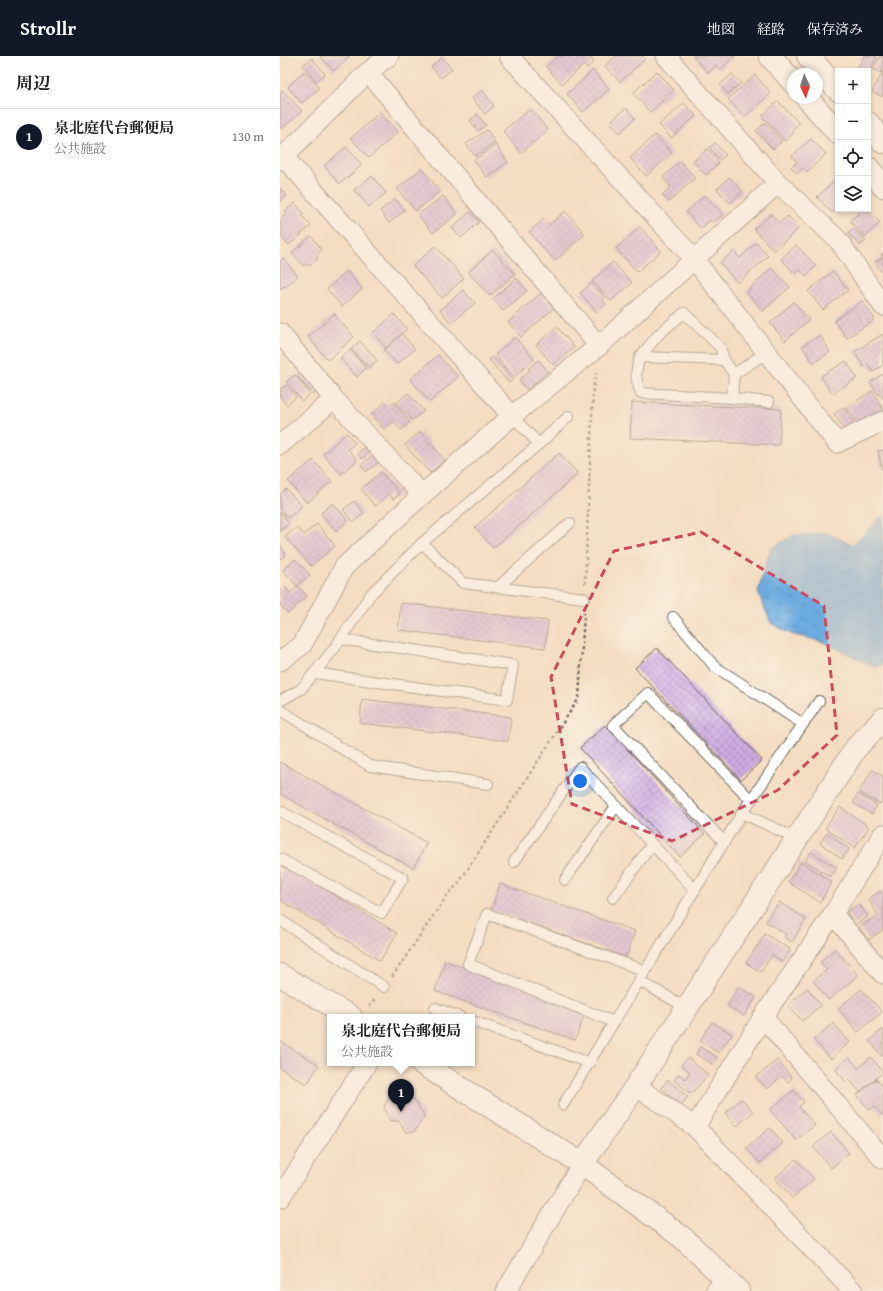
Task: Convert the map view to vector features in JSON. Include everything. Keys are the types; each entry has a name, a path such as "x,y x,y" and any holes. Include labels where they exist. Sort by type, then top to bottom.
{"street":[{"path":"389,56 368,72 282,158 512,416"},
{"path":"509,56 694,259 837,443 883,421"},
{"path":"666,56 778,183 838,241 883,306"},
{"path":"770,56 787,75"},
{"path":"808,56 835,87"},
{"path":"368,72 600,346"},
{"path":"812,104 835,130"},
{"path":"871,127 883,142"},
{"path":"871,172 883,186"},
{"path":"280,660 302,645 344,567 422,495 512,416 600,346 778,183"},
{"path":"280,333 334,399 422,495"},
{"path":"280,445 334,399"},
{"path":"506,1291 582,1164 636,1086 856,748 883,719"},
{"path":"695,1127 762,1017 833,914 883,834"},
{"path":"833,914 883,974"},
{"path":"280,975 346,1014"},
{"path":"762,1017 883,1159"},
{"path":"280,1198 365,1066"},
{"path":"426,1066 582,1164 683,1238 727,1287"},
{"path":"636,1086 695,1127 853,1291"}],"lane":[{"path":"732,398 734,374 724,360 720,347 684,313 659,334 640,357 636,369 637,383 641,393 732,398 769,402"},
{"path":"734,374 767,352"},
{"path":"640,357 724,360"},
{"path":"512,416 539,444"},
{"path":"280,701 301,689 340,639 371,594 422,543 539,444 569,416"},
{"path":"498,587 570,523"},
{"path":"422,543 463,583 584,598"},
{"path":"673,617 714,666 803,724"},
{"path":"314,673 507,700 513,665 340,639"},
{"path":"724,842 613,725 648,693 751,800"},
{"path":"563,1105 742,813 819,701"},
{"path":"280,710 370,766 488,784"},
{"path":"514,862 580,767 695,890"},
{"path":"565,880 616,806"},
{"path":"280,811 403,878 382,913 280,859"},
{"path":"742,813 797,839"},
{"path":"613,898 652,844"},
{"path":"614,1022 468,964 487,914 646,971"},
{"path":"280,920 387,984"},
{"path":"640,981 687,1008"},
{"path":"435,1008 452,1014"},
{"path":"475,1022 590,1063"}],"path":[{"path":"387,984 448,894 458,884 579,698 593,390 600,346"}],"highlighted area":[{"path":"701,532 824,606 837,735 778,790 672,841 572,804 551,677 614,551"}],"water":[{"path":"883,515 883,664 877,668 824,642 791,634 771,623 758,592 770,549 794,535 826,533 853,545"}],"building":[{"path":"320,56 350,56 334,71"},
{"path":"558,56 579,56 582,59 585,56 589,56 594,62 587,68 584,65 562,84 546,67"},
{"path":"616,56 643,56 645,59 620,82 605,66"},
{"path":"693,56 735,56 720,70 716,65 708,73"},
{"path":"864,56 877,56 871,68 858,68"},
{"path":"880,56 883,56 883,69 881,73 873,69"},
{"path":"442,57 452,69 441,78 431,67"},
{"path":"312,58 325,74 316,81 303,65"},
{"path":"593,70 609,89 583,112 567,94"},
{"path":"304,71 319,88 302,103 288,87"},
{"path":"657,71 674,90 650,112 633,93"},
{"path":"883,72 883,97 872,92"},
{"path":"732,74 741,83 728,94 720,85"},
{"path":"755,75 771,93 745,117 728,99"},
{"path":"282,90 302,111 282,129 280,127 280,92"},
{"path":"482,90 494,106 485,114 472,98"},
{"path":"778,101 799,123 792,130 794,133 785,141 762,116"},
{"path":"684,103 696,116 671,138 659,125"},
{"path":"626,108 635,118 620,133 610,122"},
{"path":"530,109 548,130 521,153 503,131"},
{"path":"380,112 398,132 369,158 351,138"},
{"path":"477,114 486,125 478,131 470,120"},
{"path":"765,123 782,141 773,149 756,131"},
{"path":"487,130 495,142 475,156 466,144"},
{"path":"655,135 672,153 646,176 630,158"},
{"path":"811,139 826,154 807,172 803,168 797,173 791,167 797,162 792,156"},
{"path":"715,143 726,155 720,160 709,148"},
{"path":"496,145 508,162 486,177 474,160"},
{"path":"346,147 362,165 340,184 324,166"},
{"path":"707,149 719,163 706,175 693,162"},
{"path":"680,161 695,178 669,202 662,195 671,187 663,178"},
{"path":"422,168 440,191 416,211 397,189"},
{"path":"372,176 386,193 369,207 354,190"},
{"path":"729,177 743,192 730,203 717,189"},
{"path":"835,181 835,210 832,213 817,197"},
{"path":"280,188 287,196 280,202"},
{"path":"705,195 723,214 713,223 710,220 701,229 686,212"},
{"path":"443,196 457,214 433,233 418,215"},
{"path":"395,199 405,210 389,223 380,211"},
{"path":"295,203 304,214 302,216 311,226 289,245 280,236 283,231 280,228 280,220 287,213 285,211"},
{"path":"565,211 585,234 555,261 529,232 544,219 549,225"},
{"path":"470,212 479,222 461,238 452,228"},
{"path":"860,212 870,212 880,223 865,237 850,221"},
{"path":"771,214 779,223 788,216 799,228 774,251 754,229"},
{"path":"640,227 661,251 637,272 616,248"},
{"path":"853,228 866,241 860,246 848,233"},
{"path":"311,236 322,250 316,255 318,258 309,266 307,264 304,266 292,253"},
{"path":"756,243 768,256 738,283 720,263 734,251 740,258"},
{"path":"796,245 816,266 806,276 800,270 795,274 781,259"},
{"path":"435,246 464,278 442,298 413,266"},
{"path":"493,250 515,274 490,296 468,272"},
{"path":"883,257 883,274 875,262"},
{"path":"283,258 298,276 285,287 284,286 280,289 280,261"},
{"path":"613,262 632,283 611,301 592,281"},
{"path":"772,268 790,287 763,311 746,292"},
{"path":"347,271 362,289 342,307 327,289"},
{"path":"833,271 848,290 823,310 808,291"},
{"path":"516,278 527,291 503,311 493,299"},
{"path":"592,283 604,297 602,299 606,304 597,312 580,293"},
{"path":"463,290 475,303 451,323 440,310"},
{"path":"541,293 554,308 521,337 508,322"},
{"path":"862,301 875,319 847,338 834,321"},
{"path":"794,302 809,320 785,341 770,323"},
{"path":"334,314 354,337 328,360 308,337"},
{"path":"394,314 407,329 386,348 373,333"},
{"path":"557,327 574,347 553,365 536,345"},
{"path":"402,334 415,349 397,364 384,350"},
{"path":"883,334 883,365 873,372 868,364 864,367 854,352"},
{"path":"820,335 830,352 813,363 802,346"},
{"path":"515,337 534,359 514,377 495,355"},
{"path":"360,341 377,360 369,368 351,349"},
{"path":"350,350 366,368 357,377 340,358"},
{"path":"438,355 458,377 430,402 410,379"},
{"path":"493,357 513,379 509,383 489,360"},
{"path":"538,360 548,371 527,390 519,380"},
{"path":"846,361 857,378 832,394 821,376"},
{"path":"304,370 320,389 313,394 297,376"},
{"path":"883,374 883,399 880,394 878,395 870,382"},
{"path":"295,375 310,394 302,401 286,382"},
{"path":"286,385 296,397 287,405 280,397 280,389"},
{"path":"872,391 883,409 883,415 861,429 847,407"},
{"path":"408,393 424,411 412,420 396,403"},
{"path":"385,402 388,406 393,402 410,422 401,430 393,421 384,429 371,415"},
{"path":"632,402 781,409 779,445 630,438"},
{"path":"844,407 854,423 845,430 834,414"},
{"path":"420,432 445,460 430,473 405,445"},
{"path":"347,433 355,443 348,449 357,460 341,474 323,454"},
{"path":"365,447 369,452 362,459 357,453"},
{"path":"883,450 883,469 882,470 878,451"},
{"path":"559,453 578,474 493,548 475,527"},
{"path":"373,455 379,462 366,472 361,465"},
{"path":"313,460 332,481 307,503 288,481"},
{"path":"381,472 400,494 393,499 389,494 375,506 361,489"},
{"path":"286,489 302,506 288,518 280,509 280,494"},
{"path":"354,501 364,513 354,522 343,510"},
{"path":"333,503 348,521 336,531 321,513"},
{"path":"280,512 289,523 280,531"},
{"path":"317,524 335,546 311,566 285,537 297,527 304,535"},
{"path":"280,544 286,556 280,559"},
{"path":"295,559 310,575 297,586 283,570"},
{"path":"284,586 290,593 298,586 307,596 288,614 280,605 280,589"},
{"path":"401,603 548,621 545,648 398,630"},
{"path":"657,648 762,760 741,780 635,668"},
{"path":"362,699 511,717 508,741 360,723"},
{"path":"605,725 705,834 680,857 580,748"},
{"path":"280,762 427,843 413,868 280,794"},
{"path":"872,770 883,776 883,798 880,804 859,792"},
{"path":"858,794 877,805 872,814 853,803"},
{"path":"840,807 869,827 855,848 825,828"},
{"path":"827,833 849,849 842,859 820,843"},
{"path":"811,852 837,868 831,877 805,861"},
{"path":"280,862 397,933 380,961 280,900"},
{"path":"801,862 832,882 820,902 788,882"},
{"path":"500,884 635,931 626,957 491,910"},
{"path":"881,891 883,895 883,930 868,940 859,927 878,915 868,899"},
{"path":"779,902 806,919 792,942 784,937 786,934 766,922"},
{"path":"859,904 868,917 855,925 847,912"},
{"path":"765,934 790,949 782,962 772,955 761,972 746,963"},
{"path":"835,949 858,975 829,1000 813,981 827,969 820,962"},
{"path":"445,961 586,1010 575,1040 435,991"},
{"path":"739,987 756,997 744,1016 727,1006"},
{"path":"807,988 821,1005 802,1021 788,1005"},
{"path":"861,989 882,1012 858,1032 838,1009"},
{"path":"712,1022 732,1034 719,1053 700,1041"},
{"path":"833,1023 850,1042 831,1059 814,1040"},
{"path":"883,1029 883,1057 869,1041"},
{"path":"280,1041 319,1065 307,1084 280,1068"},
{"path":"700,1047 717,1057 712,1064 696,1054"},
{"path":"849,1057 858,1068 871,1057 883,1072 860,1092 849,1079 846,1082 835,1069"},
{"path":"688,1058 708,1075 691,1094 674,1080 679,1074 685,1079 690,1072 681,1065"},
{"path":"777,1060 792,1078 788,1082 782,1076 767,1089 756,1077"},
{"path":"876,1079 883,1087 883,1116 874,1106 870,1110 857,1095"},
{"path":"668,1080 688,1097 681,1105 661,1088"},
{"path":"794,1090 804,1102 799,1107 815,1125 796,1140 770,1110"},
{"path":"392,1091 402,1091 405,1098 414,1099 423,1114 424,1117 414,1132 405,1132 399,1121 390,1121 384,1107"},
{"path":"742,1099 753,1112 737,1126 725,1113"},
{"path":"770,1128 783,1143 760,1163 746,1148"},
{"path":"831,1132 849,1153 831,1168 813,1147"},
{"path":"796,1159 814,1179 792,1198 775,1178"}],"place":[{"name":"泉北庭代台郵便局","path":"401,1112"}]}
